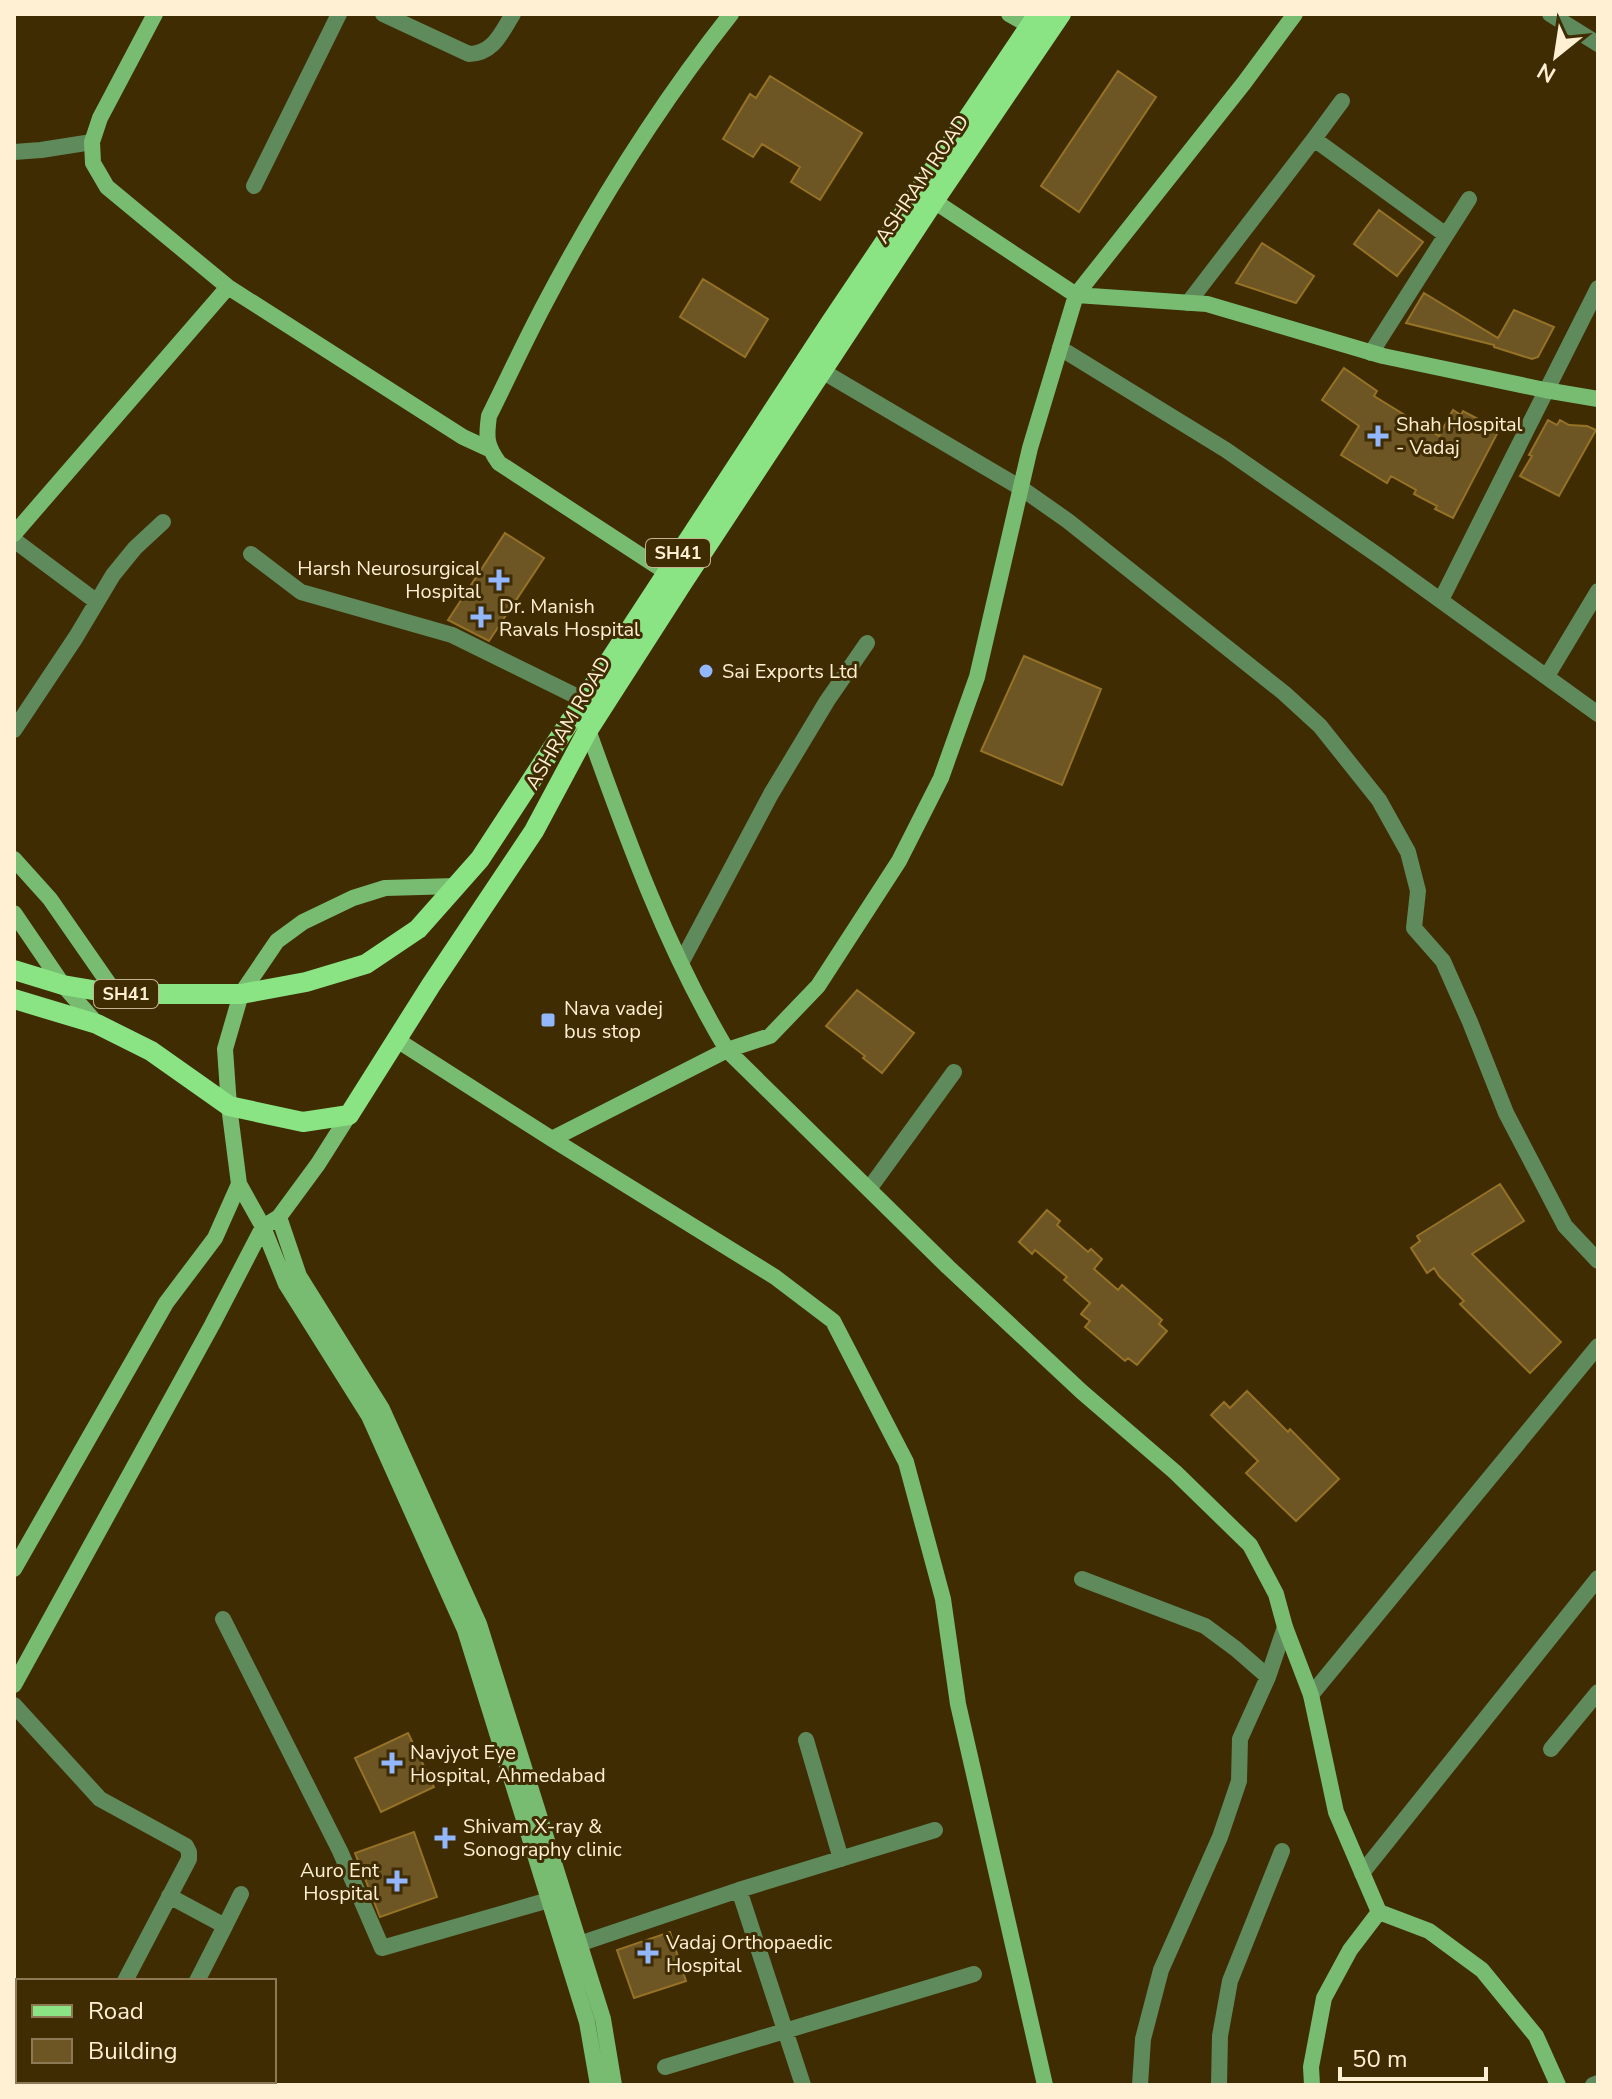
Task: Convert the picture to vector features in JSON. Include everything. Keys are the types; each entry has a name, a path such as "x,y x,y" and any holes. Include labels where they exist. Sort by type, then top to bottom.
{"main road":[{"name":"ASHRAM ROAD","path":"349,1115 534,831 588,730 934,201 1061,14"},
{"name":"ASHRAM ROAD","path":"14,970 63,985 116,994 241,994 306,982 366,964 418,929 480,859 829,325 1034,20"},
{"path":"14,999 97,1024 151,1051 229,1106 303,1122 349,1115"}],"street":[{"path":"155,14 100,118 92,142 93,163 107,187 228,287 463,437 489,449"},
{"path":"254,186 339,14"},
{"path":"383,14 469,54 481,54 491,48 513,14"},
{"path":"666,572 499,463 489,449 486,435 489,416 542,307 609,189 691,65 731,14"},
{"path":"1009,14 1034,20"},
{"path":"552,1139 727,1050 770,1036 818,986 899,861 941,778 977,677 1030,448 1076,295 1295,14"},
{"path":"1550,14 1598,44"},
{"path":"1188,303 1342,101"},
{"path":"1314,139 1446,235"},
{"path":"14,152 92,142"},
{"path":"1371,353 1469,199"},
{"path":"934,201 1076,295 1207,304 1371,353 1598,399"},
{"path":"97,602 16,529 228,287"},
{"path":"1441,600 1598,288"},
{"path":"1060,348 1226,450 1598,714"},
{"path":"822,371 1021,488 1068,521 1284,693 1320,726 1379,800 1408,852 1418,891 1414,928 1443,961 1506,1113 1565,1226 1598,1261"},
{"path":"14,730 121,566 163,522"},
{"path":"251,554 301,592 452,635 584,700"},
{"path":"1547,676 1598,591"},
{"path":"681,963 771,794 827,701 867,643"},
{"path":"588,730 629,845 701,1006 727,1050 971,1288 1082,1392 1175,1472 1250,1545 1276,1594 1311,1695 1336,1812 1379,1912 1429,1931 1482,1970 1536,2036 1558,2085"},
{"path":"14,859 50,899 116,994"},
{"path":"456,886 385,888 353,898 303,922 277,941 241,994 225,1049 229,1106 239,1184 263,1227 286,1284 369,1416 465,1630 587,2022 598,2085"},
{"path":"14,913 63,985 97,1024"},
{"path":"397,1040 775,1277 833,1321 906,1462 943,1599 958,1704 1045,2085"},
{"path":"869,1189 954,1072"},
{"path":"14,1685 263,1227 279,1217 349,1115"},
{"path":"14,1569 166,1303 215,1238 239,1184"},
{"path":"279,1217 299,1276 382,1409 479,1624 603,2019 614,2085"},
{"path":"1311,1695 1598,1346"},
{"path":"1362,1873 1598,1578"},
{"path":"1082,1579 1205,1626 1268,1677"},
{"path":"223,1619 340,1851 382,1948 549,1900"},
{"path":"1140,2085 1143,2039 1161,1970 1220,1837 1239,1781 1240,1739 1268,1677 1285,1627"},
{"path":"1551,1749 1598,1692"},
{"path":"14,1705 100,1799 186,1846 189,1852 189,1859 126,1979"},
{"path":"806,1740 841,1859"},
{"path":"579,1944 739,1890 935,1830"},
{"path":"1219,2085 1220,2036 1230,1981 1282,1851"},
{"path":"739,1890 803,2085"},
{"path":"198,1979 241,1894"},
{"path":"169,1896 225,1926"},
{"path":"1312,2085 1311,2067 1324,1998 1350,1950 1379,1912"},
{"path":"665,2067 974,1974"}],"building":[{"path":"1118,71 1156,97 1079,212 1041,186"},
{"path":"770,76 862,133 820,200 791,182 800,167 762,144 753,157 723,139 750,94 756,98"},
{"path":"1379,210 1423,242 1397,276 1354,244"},
{"path":"1262,243 1314,276 1296,303 1236,283"},
{"path":"703,279 768,319 745,357 680,317"},
{"path":"1424,293 1498,338 1514,310 1554,327 1538,357 1532,359 1494,345 1406,323"},
{"path":"1344,368 1377,391 1374,396 1439,436 1453,410 1461,415 1463,411 1499,430 1453,518 1414,494 1416,490 1391,476 1387,483 1341,455 1359,426 1322,400"},
{"path":"1548,420 1557,425 1560,420 1569,425 1596,430 1559,496 1520,476"},
{"path":"505,533 544,558 489,641 448,620"},
{"path":"1024,656 1101,689 1062,785 981,751"},
{"path":"857,990 914,1033 882,1073 826,1026"},
{"path":"1500,1184 1524,1221 1472,1254 1561,1342 1530,1373 1460,1304 1464,1301 1434,1268 1427,1273 1411,1248 1420,1241 1417,1236"},
{"path":"1047,1210 1060,1221 1057,1225 1088,1252 1091,1249 1102,1259 1094,1269 1118,1290 1122,1285 1162,1320 1159,1324 1167,1331 1137,1365 1128,1358 1125,1361 1085,1327 1090,1321 1081,1314 1090,1303 1064,1280 1067,1277 1035,1250 1032,1254 1019,1242"},
{"path":"1247,1391 1339,1479 1296,1521 1246,1473 1258,1461 1211,1415 1224,1402 1230,1408"},
{"path":"408,1733 434,1787 381,1812 355,1758"},
{"path":"414,1832 437,1897 380,1917 355,1853"},
{"path":"670,1932 686,1981 634,1998 617,1950"}],"place":[{"name":"Shah Hospital - Vadaj","path":"1378,436"},
{"name":"Harsh Neurosurgical Hospital","path":"499,580"},
{"name":"Dr. Manish Ravals Hospital","path":"481,617"},
{"name":"Sai Exports Ltd","path":"706,671"},
{"name":"Nava vadej bus stop","path":"548,1020"},
{"name":"Navjyot Eye Hospital, Ahmedabad","path":"392,1763"},
{"name":"Shivam X-ray & Sonography clinic","path":"445,1838"},
{"name":"Auro Ent Hospital","path":"397,1881"},
{"name":"Vadaj Orthopaedic Hospital","path":"648,1953"}]}
